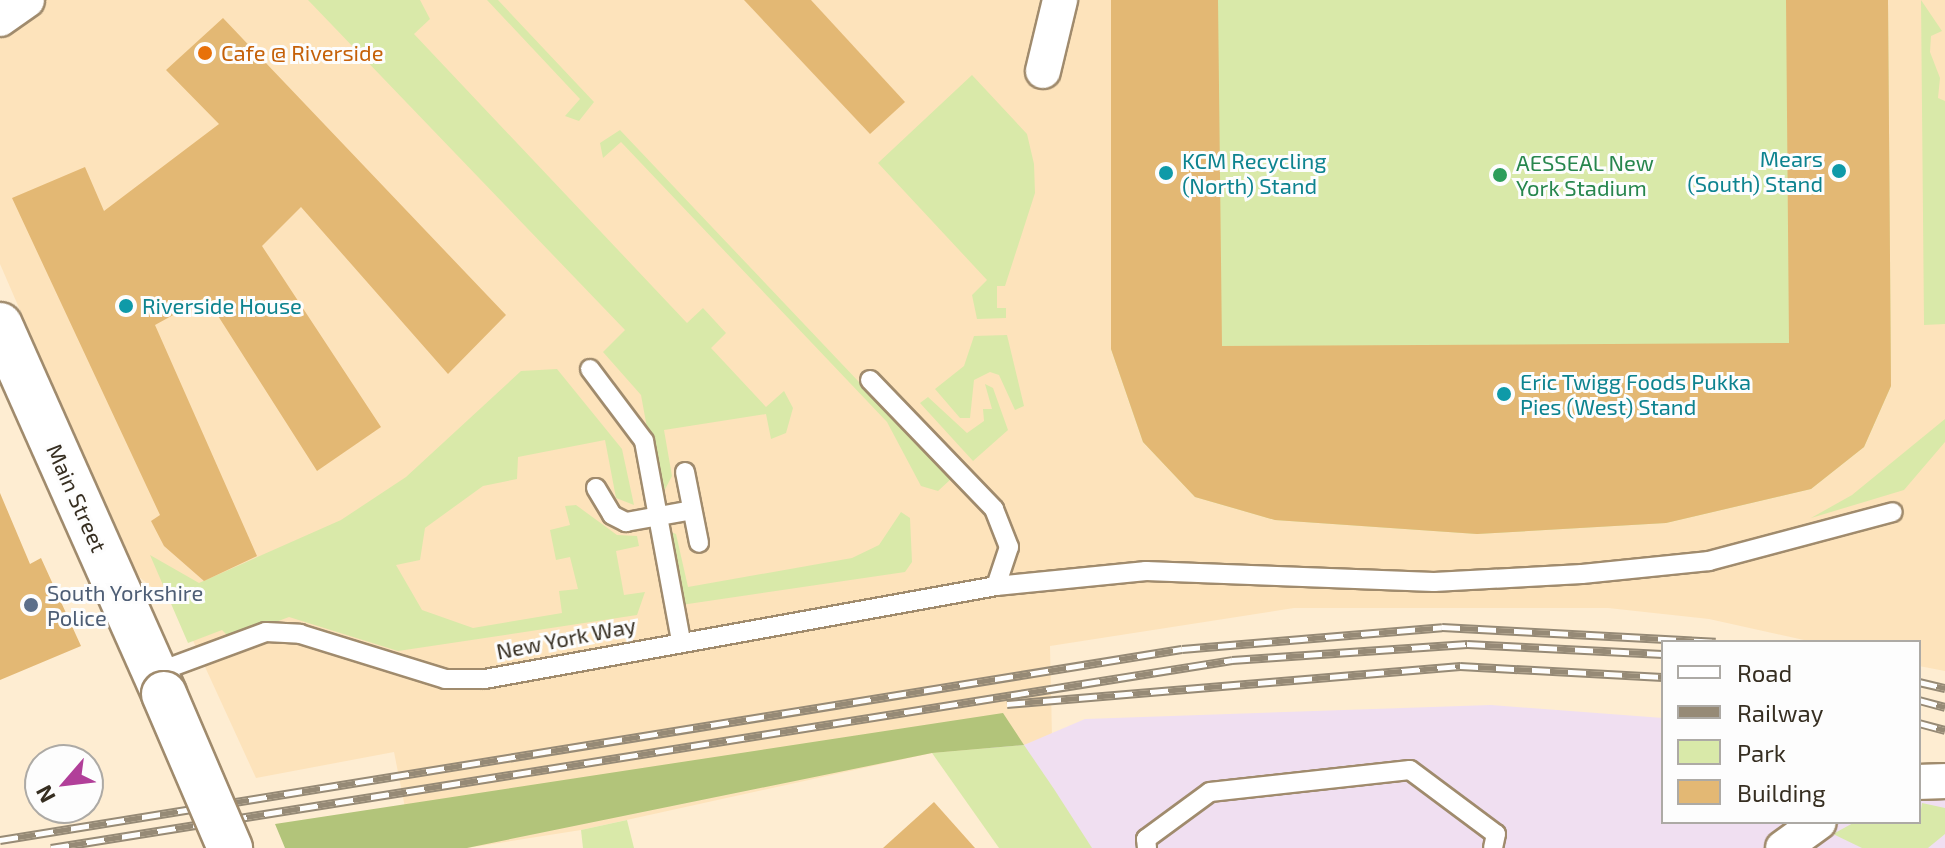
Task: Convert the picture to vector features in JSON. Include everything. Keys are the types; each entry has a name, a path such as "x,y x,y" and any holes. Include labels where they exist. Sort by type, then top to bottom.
{"street":[{"path":"0,19 27,0"},
{"path":"1043,71 1060,0"},
{"name":"Main Street","path":"0,325 230,848"},
{"path":"1921,782 1945,781"},
{"path":"1783,848 1816,824"}],"lane":[{"path":"590,369 644,441 681,640"},
{"path":"870,380 994,509 1009,547 996,586"},
{"path":"685,472 699,543"},
{"path":"596,488 612,515 626,522 692,510"},
{"name":"New York Way","path":"160,684 266,632 300,634 445,679 485,679 681,640 996,586 1146,571 1434,582 1582,574 1709,561 1893,512"},
{"path":"1147,848 1146,839 1210,792 1410,770 1496,834 1493,848"}],"shaded area":[{"path":"0,0 1945,0 1945,671 1921,666 1921,640 1804,640 1709,619 1608,608 1294,608 1050,646 1052,737 1024,745 932,753 581,830 467,848 413,848 394,752 256,778 178,608 134,573 0,264"},
{"path":"1491,705 1661,718 1661,824 1921,824 1921,767 1945,766 1945,848 1019,848 985,747 1024,745 1085,719"}],"green space":[{"path":"308,0 420,0 430,19 414,34 687,323 703,308 726,333 711,348 766,407 784,391 793,408 786,433 771,439 766,414 664,430 672,476 660,499 641,395 603,352 625,330"},
{"path":"487,0 498,0 594,102 579,121 565,116 580,99"},
{"name":"AESSEAL New York Stadium","path":"1111,0 1888,0 1891,386 1864,447 1811,489 1666,523 1477,534 1275,520 1195,497 1143,442 1111,349"},
{"path":"1921,0 1942,31 1931,36 1930,52 1940,78 1938,98 1945,101 1945,324 1924,325"},
{"path":"972,75 1027,134 1034,164 1035,193 1005,286 997,286 997,308 1006,308 1006,318 977,319 972,295 987,280 878,163"},
{"path":"620,130 951,479 938,491 921,486 887,422 621,142 603,158 600,143"},
{"path":"1007,335 1024,406 1015,410 999,375 990,372 974,380 970,418 960,418 935,389 964,366 974,336"},
{"path":"557,369 622,449 634,505 616,498 605,440 518,457 517,479 483,486 425,528 420,560 396,565 422,610 473,628 562,613 559,591 578,589 570,557 556,560 550,530 570,525 565,506 576,505 617,535 637,536 639,546 616,551 624,595 645,592 637,615 398,651 289,617 231,639 222,630 188,643 150,555 199,583 341,520 406,477 521,371"},
{"path":"985,384 993,388 1008,430 973,461 920,403 928,397 967,433 984,421 983,409 992,409"},
{"path":"1945,419 1945,442 1904,490 1811,518 1852,495"},
{"path":"901,512 910,518 912,562 905,572 681,605 663,529 676,534 688,587 852,558 879,545"},
{"path":"1003,713 1024,745 932,753 467,848 285,848 275,824"},
{"path":"1024,745 1092,848 999,848 932,753"},
{"path":"1922,803 1945,808 1945,834 1928,848 1862,848 1833,834 1851,824 1921,824"},
{"path":"627,820 634,848 583,848 581,830"}],"building":[{"path":"744,0 811,0 905,102 870,134"},
{"path":"1111,0 1218,0 1222,346 1789,343 1786,0 1888,0 1891,386 1864,447 1811,489 1666,523 1477,534 1275,520 1195,497 1143,442 1111,349"},
{"name":"Riverside House","path":"223,18 506,315 448,374 301,207 262,246 381,427 317,471 206,297 155,325 257,556 204,581 164,546 151,521 160,515 12,198 85,167 104,211 219,124 166,70"},
{"name":"South Yorkshire Police","path":"0,493 30,564 41,558 81,646 0,680"},
{"path":"934,802 975,848 883,848"}],"railway":[{"path":"0,840 1182,649 1442,627 1679,640"},
{"path":"51,848 1232,660 1467,644 1661,654"},
{"path":"1007,704 1460,666 1661,677"},
{"path":"1921,682 1945,688"},
{"path":"1921,701 1945,707"},
{"path":"1921,724 1945,730"}],"place":[{"name":"Cafe @ Riverside","path":"205,53"},
{"name":"Mears (South) Stand","path":"1839,171"},
{"name":"KCM Recycling (North) Stand","path":"1166,173"},
{"name":"AESSEAL New York Stadium","path":"1500,175"},
{"name":"Riverside House","path":"126,306"},
{"name":"Eric Twigg Foods Pukka Pies (West) Stand","path":"1504,394"},
{"name":"South Yorkshire Police","path":"31,605"}]}
